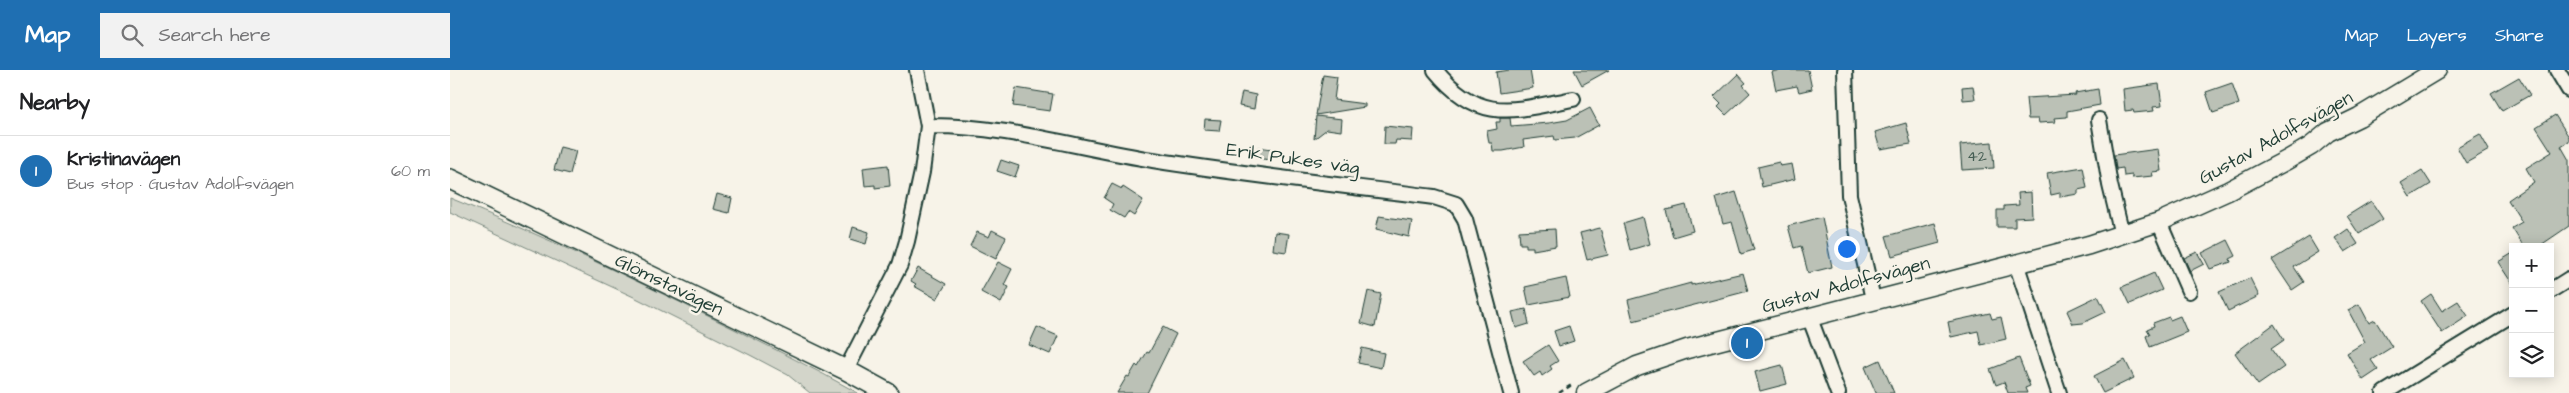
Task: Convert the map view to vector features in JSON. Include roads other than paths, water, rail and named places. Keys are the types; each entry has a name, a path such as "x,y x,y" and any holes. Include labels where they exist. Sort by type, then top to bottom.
{"main road":[{"name":"Glömstavägen","path":"450,179 846,370 888,393"}],"street":[{"path":"846,370 900,266 922,172 928,126 917,70"},
{"path":"1435,70 1449,87 1462,98 1493,110 1536,106 1573,99"},
{"path":"1845,70 1849,195 1873,299"},
{"name":"Gustav Adolfsvägen","path":"1581,387 1668,355 1873,299 2122,235 2159,222 2228,191 2287,160 2311,146 2328,132 2359,117 2436,70"},
{"path":"2557,70 2569,90"},
{"path":"2099,120 2110,185 2122,235"},
{"name":"Erik Pukes väg","path":"928,126 996,130 1153,160 1434,197 1456,204 1465,219 1512,393"},
{"path":"2159,222 2189,291"},
{"path":"2016,263 2059,393"},
{"path":"2553,288 2569,279"},
{"path":"1809,316 1838,393"},
{"path":"2384,393 2509,316"}],"place":[{"name":"Kristinavägen","path":"1747,343"}]}
